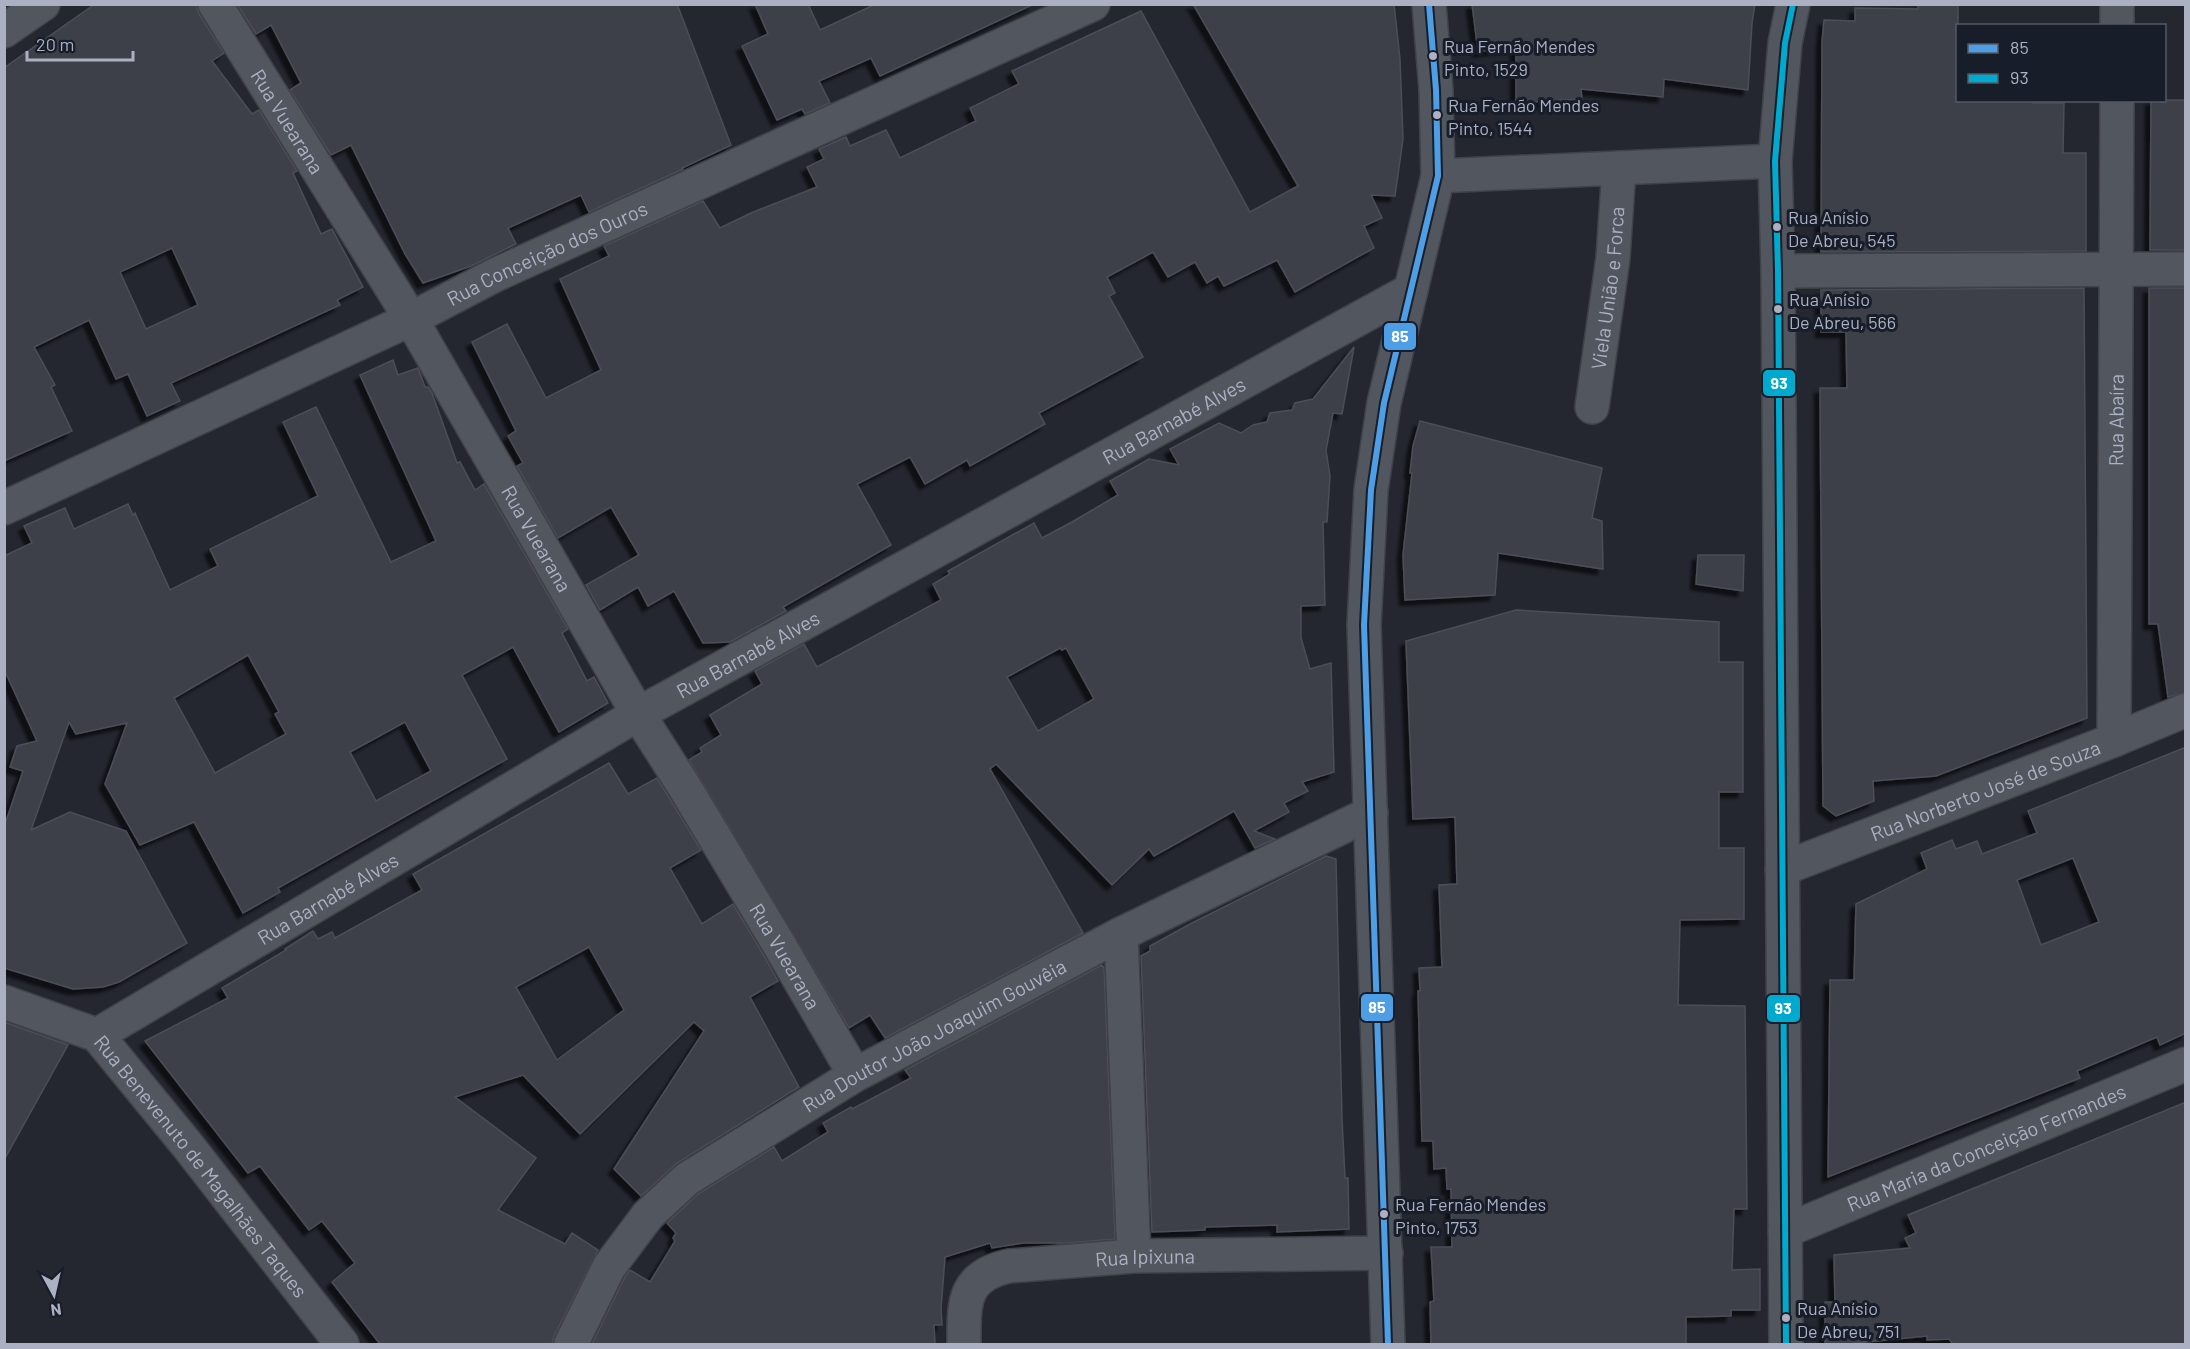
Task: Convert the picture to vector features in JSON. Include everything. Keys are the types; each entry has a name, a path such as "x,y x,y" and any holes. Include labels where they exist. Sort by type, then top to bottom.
{"street":[{"path":"4,31 43,4"},
{"name":"Rua Vuearana","path":"215,4 411,319 638,714 684,786 855,1075"},
{"name":"Rua Conceição dos Ouros","path":"4,508 411,319 495,275 1093,4"},
{"path":"1388,1344 1364,625 1371,490 1384,403 1438,176 1437,90 1429,4"},
{"path":"1786,1344 1778,271 1775,161 1785,43 1793,4"},
{"path":"2117,4 2117,24"},
{"name":"Rua Abaíra","path":"2114,740 2117,102"},
{"path":"1438,176 1775,161"},
{"name":"Viela União e Forca","path":"1592,408 1613,258 1619,168"},
{"path":"1778,271 2186,269"},
{"name":"Rua Barnabé Alves","path":"97,1035 638,714 1411,290"},
{"name":"Rua Norberto José de Souza","path":"1782,869 2186,710"},
{"name":"Rua Doutor João Joaquim Gouvêia","path":"572,1344 609,1267 648,1215 687,1179 855,1075 1122,934 1371,813"},
{"path":"1122,934 1134,1256"},
{"name":"Rua Benevenuto de Magalhães Taques","path":"4,1002 97,1035 188,1146 342,1344"},
{"name":"Rua Maria da Conceição Fernandes","path":"1785,1231 2186,1064"},
{"name":"Rua Ipixuna","path":"964,1344 964,1310 970,1288 980,1277 993,1270 1009,1266 1134,1256 1386,1252"}],"building":[{"path":"95,4 196,4 199,14 224,53 212,61 252,114 259,110 297,171 293,173 321,234 332,229 363,287 337,300 340,305 171,383 180,401 147,416 128,374 116,379 89,320 34,347 55,385 51,387 72,431 4,461 4,68","holes":["172,248 198,305 146,329 120,272"]},
{"path":"237,4 677,4 731,145 589,212 581,195 508,228 516,244 471,266 423,283 405,254 351,145 331,155 290,90 301,83 271,25 256,34"},
{"path":"755,4 808,4 820,30 876,4 1034,4 880,76 871,58 819,81 830,103 805,114 802,109 777,120 742,46 768,34"},
{"path":"1193,4 1394,4 1400,59 1403,139 1395,196 1371,195 1382,218 1364,226 1374,248 1295,292 1277,260 1224,286 1218,276 1207,283 1195,262 1168,277 1153,252 1107,277 1115,293 1109,296 1143,357 1039,413 1045,424 970,466 967,460 925,484 910,457 857,484 891,545 783,607 786,611 730,642 703,643 674,591 648,606 638,587 600,610 586,585 639,555 611,507 558,538 517,466 523,463 508,436 516,431 472,342 507,324 546,398 601,370 560,279 609,256 604,246 703,201 720,228 817,187 807,167 824,159 819,149 846,137 850,146 886,130 900,158 976,121 970,108 1019,84 1012,71 1141,11 1250,212 1298,186"},
{"path":"1472,4 1755,4 1748,90 1664,79 1663,97 1581,89 1582,99 1516,103 1516,46 1478,52"},
{"path":"1918,4 1958,4 1956,102 2064,103 2063,153 2086,153 2086,251 1821,252 1824,20 1855,21 1855,8 1918,9"},
{"path":"2186,100 2186,250 2150,250 2151,102"},
{"path":"2084,288 2087,718 1936,776 1873,781 1874,801 1836,816 1823,806 1820,388 1847,388 1846,332 1821,332 1821,290"},
{"path":"2149,288 2186,288 2186,692 2168,697 2158,624 2149,624"},
{"path":"1354,347 1342,414 1333,413 1326,450 1330,476 1327,522 1323,522 1325,605 1301,606 1301,638 1310,669 1331,663 1334,772 1302,782 1308,791 1284,803 1289,812 1254,831 1275,839 1255,848 1234,811 1154,856 1149,849 1112,885 996,764 990,769 1083,933 885,1038 870,1015 849,1028 689,760 702,752 700,748 721,735 710,715 762,684 755,671 804,644 817,667 941,600 933,584 950,574 948,571 1034,523 1042,538 1072,522 1118,495 1110,481 1149,459 1179,465 1170,449 1219,423 1241,433 1253,425 1267,422 1270,413 1292,410 1295,403 1313,399","holes":["1060,648 1062,650 1066,648 1094,699 1038,731 1007,677"]},
{"path":"393,360 398,375 418,368 425,387 428,387 432,393 457,463 460,462 475,490 484,484 568,629 562,633 587,681 594,677 608,703 559,732 513,647 462,675 507,759 278,888 280,892 243,913 194,822 140,845 105,784 127,723 76,734 69,722 31,830 70,812 126,831 187,943 119,982 103,987 73,989 4,968 4,827 23,771 10,767 17,746 37,741 4,669 4,556 32,543 24,526 65,508 74,529 128,504 133,515 135,513 170,590 218,566 210,549 318,496 283,422 316,407 391,562 436,541 360,375","holes":["248,655 279,712 275,714 286,734 215,773 174,698","405,722 431,771 376,801 350,752"]},
{"path":"1420,421 1602,468 1592,518 1602,521 1603,569 1498,553 1495,595 1405,600 1403,555 1413,446"},
{"path":"1698,555 1744,555 1743,591 1696,584"},
{"path":"1516,610 1719,622 1719,662 1743,662 1743,792 1719,792 1719,848 1744,848 1744,919 1680,920 1678,1005 1745,1006 1747,1209 1734,1209 1732,1270 1760,1269 1760,1310 1731,1310 1731,1316 1686,1317 1686,1344 1431,1344 1430,1302 1434,1301 1431,1247 1452,1247 1451,1189 1447,1189 1446,1168 1434,1169 1433,1141 1422,1141 1419,968 1442,967 1439,885 1457,884 1455,817 1413,819 1406,641"},
{"path":"2186,747 2186,1033 2160,1045 2157,1037 2077,1071 2080,1078 1828,1177 1830,980 1854,980 1856,904 1927,869 1921,853 1952,840 1956,849 1977,841 1982,854 2037,833 2028,811","holes":["2073,858 2099,922 2041,945 2017,880"]},
{"path":"609,763 628,794 657,778 701,850 670,868 702,924 733,904 778,981 750,997 799,1087 677,1163 641,1196 614,1169 704,1031 694,1022 580,1134 523,1075 455,1097 536,1158 498,1210 565,1244 572,1233 598,1250 552,1344 380,1344 332,1282 355,1263 322,1221 309,1230 260,1166 248,1173 145,1041 228,998 222,988 313,931 318,939 332,932 335,938 422,890 413,874","holes":["589,947 624,1010 557,1060 516,987"]},
{"path":"1326,856 1336,859 1342,1119 1345,1178 1348,1178 1349,1229 1277,1232 1277,1225 1205,1227 1205,1230 1152,1232 1141,956 1150,951 1150,946 1192,923"},
{"path":"1102,965 1104,968 1115,1239 1067,1243 1023,1243 992,1248 990,1243 945,1257 942,1325 934,1325 935,1344 592,1344 625,1277 630,1270 650,1282 675,1241 673,1238 676,1233 667,1223 698,1194 774,1147 782,1161 828,1132 823,1123 911,1078 905,1070"},
{"path":"4,1022 68,1045 4,1160"},
{"path":"2186,1102 2186,1344 1953,1344 1949,1339 1927,1340 1927,1336 1825,1344 1825,1302 1835,1302 1834,1255 1910,1248 1905,1238 1916,1233 1908,1215"}],"transit line":[{"name":"85","path":"1388,1344 1364,625 1371,490 1384,403 1438,176 1436,90 1429,4"},
{"name":"93","path":"1786,1344 1778,271 1775,161 1785,43 1793,4"}],"place":[{"name":"Rua Fernão Mendes Pinto, 1529","path":"1433,56"},
{"name":"Rua Fernão Mendes Pinto, 1544","path":"1437,115"},
{"name":"Rua Anísio De Abreu, 545","path":"1777,227"},
{"name":"Rua Anísio De Abreu, 566","path":"1778,309"},
{"name":"Rua Fernão Mendes Pinto, 1753","path":"1384,1214"},
{"name":"Rua Anísio De Abreu, 751","path":"1786,1318"}]}
